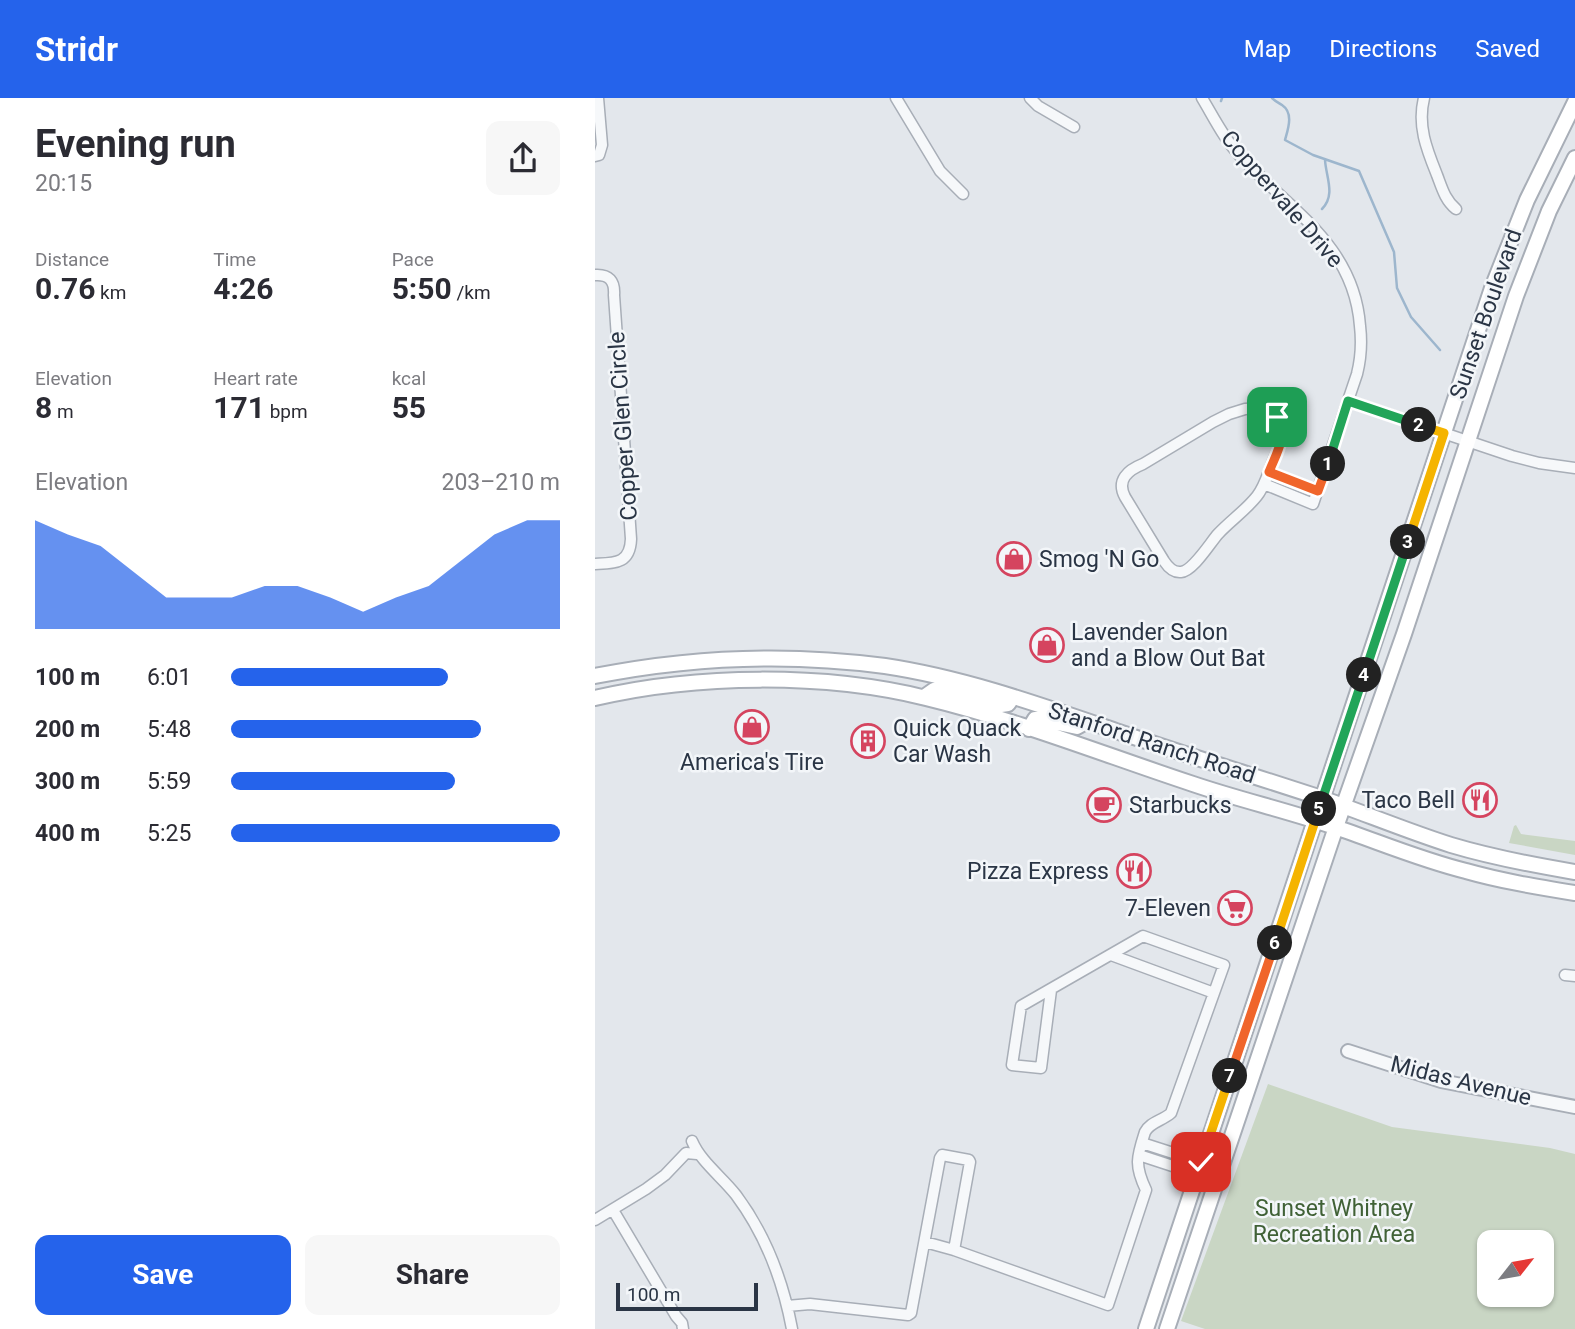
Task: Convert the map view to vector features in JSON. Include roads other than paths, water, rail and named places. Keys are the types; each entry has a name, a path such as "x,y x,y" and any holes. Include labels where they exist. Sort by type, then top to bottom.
{"main road":[{"name":"Sunset Boulevard","path":"1146,1329 1508,244 1575,102"},
{"name":"Sunset Boulevard","path":"1167,1329 1528,263 1575,158"},
{"name":"Stanford Ranch Road","path":"595,676 713,659 795,658 887,666 1013,697 1323,799 1473,852 1575,872"},
{"name":"Stanford Ranch Road","path":"595,698 685,684 758,680 839,683 924,697 979,712 1196,786 1315,820 1467,872 1575,892"},
{"path":"924,697 940,689 1001,705 1008,704 1013,697"},
{"path":"1029,729 1035,719 1077,727 1087,721"},
{"path":"1549,889 1575,880"}],"street":[{"path":"595,156 599,155 602,145 598,98"},
{"path":"896,98 940,171 963,194"},
{"path":"1030,98 1038,106 1074,127"},
{"name":"Coppervale Drive","path":"1202,98 1238,153 1332,248 1347,273 1358,305 1361,337 1359,369 1318,491 1313,504 1291,495"},
{"path":"1424,98 1421,118 1426,145 1444,194 1456,209"},
{"name":"Copper Glen Circle","path":"595,275 609,278 614,288 631,539 629,552 621,561 595,564"},
{"path":"1348,401 1539,463 1575,468"},
{"path":"1252,409 1272,413 1282,424 1282,440 1269,472 1252,502 1216,537 1195,563 1181,573 1168,567 1122,490 1122,482 1133,468 1213,422 1238,411 1252,409"},
{"path":"1269,472 1318,491"},
{"path":"1264,484 1291,495 1296,483"},
{"path":"925,1242 1108,1305 1146,1190 1137,1166 1147,1128 1171,1113 1224,965 1143,936 1021,1006 1012,1065 1041,1068 1051,990"},
{"path":"1111,954 1214,993"},
{"name":"Midas Avenue","path":"1348,1051 1441,1081 1575,1107"},
{"path":"692,1141 697,1154 729,1186 756,1226 773,1264 792,1329"},
{"path":"1142,1143 1199,1168"},
{"path":"595,1220 637,1196 686,1153 697,1154"},
{"path":"787,1306 810,1304 908,1315 913,1310 942,1155 970,1162 954,1250"},
{"path":"1139,1155 1199,1168"},
{"path":"613,1210 675,1316 682,1323 683,1329"}],"waterway":[{"path":"1272,98 1288,112 1285,140 1313,155 1359,171 1394,252 1397,288 1411,317 1440,350"},
{"path":"1322,209 1329,198 1325,160"}],"place":[{"name":"Smog 'N Go","path":"1014,559"},
{"name":"Lavender Salon and a Blow Out Bat","path":"1047,645"},
{"name":"America's Tire","path":"752,727"},
{"name":"Quick Quack Car Wash","path":"868,741"},
{"name":"Taco Bell","path":"1480,800"},
{"name":"Starbucks","path":"1104,805"},
{"name":"Pizza Express","path":"1134,871"},
{"name":"7-Eleven","path":"1235,908"}],"park label":[{"name":"Sunset Whitney Recreation Area","path":"1334,1221"}]}
